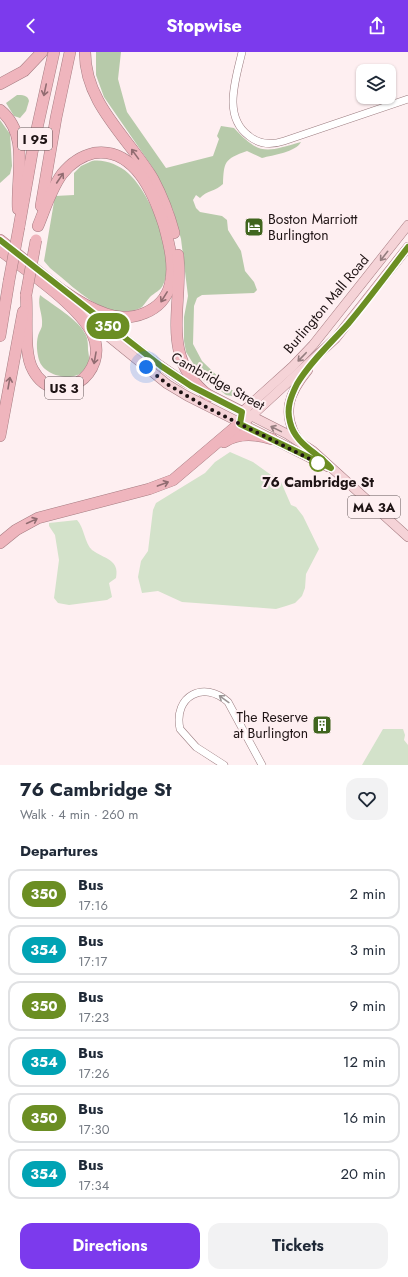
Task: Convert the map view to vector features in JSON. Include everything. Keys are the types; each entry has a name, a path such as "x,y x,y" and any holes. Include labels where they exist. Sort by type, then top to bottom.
{"highway":[{"path":"0,84 24,71 42,52"},
{"name":"I 95","path":"0,330 34,142 54,52"},
{"name":"I 95","path":"0,436 36,240 56,118 70,52"},
{"path":"85,52 87,74 95,98 146,168 167,208 178,258 179,285 176,327 179,356 189,376 197,387 209,396"},
{"path":"0,110 12,124 19,145 19,227"},
{"path":"38,226 54,188 62,175 73,163 92,154 111,154 131,164 144,181 156,204 167,237 171,265 170,284 159,304 142,314 120,317 107,315 67,299"},
{"name":"Cambridge Street","path":"0,240 67,299"},
{"name":"Cambridge Street","path":"0,250 67,299"},
{"name":"US 3","path":"26,295 27,350 31,366 42,381 59,388 74,386 86,377 94,364 96,350 94,339 89,328 67,299"},
{"path":"0,543 16,530 38,518 166,483 177,477 196,462 240,424"},
{"path":"196,462 234,437 252,435 272,439"}],"main road":[{"name":"Burlington Mall Road","path":"242,412 293,366 313,345 408,225"},
{"name":"Burlington Mall Road","path":"300,443 289,421 290,401 298,383 350,322 408,247"},
{"name":"Cambridge Street","path":"67,299 161,366 209,396 300,443 319,455 331,468 408,537"},
{"name":"Cambridge Street","path":"67,299 167,384 206,407 331,468"},
{"name":"Burlington Mall Road","path":"240,424 251,417 328,346"},
{"path":"240,424 242,412"}],"street":[{"path":"242,52 233,99 234,111 242,130 252,138 263,143 272,144 284,141 408,99"},
{"path":"224,765 196,747 180,729 181,708 187,698 194,693 209,692 228,702 262,765"}],"green space":[{"path":"96,52 121,52 118,79 127,112 166,168 213,156 219,139 217,136 221,126 234,128 251,143 264,149 279,148 301,142 289,151 262,158 247,151 234,156 225,166 223,184 200,198 196,195 193,200 196,208 200,212 222,216 227,220 228,230 241,251 245,271 254,282 257,290 254,293 202,295 197,298 194,306 193,344 202,361 234,392 232,396 226,395 216,387 204,381 186,352 184,341 184,317 188,296 181,239 173,210 153,168 104,97 96,75"},
{"path":"17,95 26,96 29,101 26,111 20,118 14,116 6,103"},
{"path":"0,120 10,134 12,166 10,174 0,183"},
{"path":"92,161 111,163 120,167 136,182 152,209 164,242 167,258 166,273 163,285 142,307 136,310 118,312 97,304 73,287 50,268 44,261 55,196 74,195 74,173 81,166"},
{"path":"40,295 76,322 86,336 88,343 89,363 82,372 76,375 69,377 54,374 47,371 39,360 37,342 42,326 39,303"},
{"path":"230,452 253,462 281,482 291,505 296,507 303,516 319,549 306,574 305,588 302,596 295,603 276,609 182,602 158,591 142,593 138,577 141,561 148,551 153,510 156,503 205,473 215,462"},
{"path":"77,520 92,550 110,560 116,567 116,578 109,583 112,597 107,600 69,605 58,603 54,598 59,560 55,535 49,526 49,523"},
{"path":"383,729 403,729 405,735 404,740 408,745 408,765 362,765"}],"bus line":[{"name":"350","path":"0,240 69,296 161,366 191,386 242,412 240,424 322,465 331,468 319,455 300,443 289,421 288,410 290,401 298,383 350,322 408,247"}],"place":[{"name":"Boston Marriott Burlington","path":"254,227"},
{"name":"76 Cambridge St","path":"318,463"},
{"name":"The Reserve at Burlington","path":"322,725"}],"route":[{"path":"146,367 167,384 206,407 272,439 322,465 318,463"}]}
